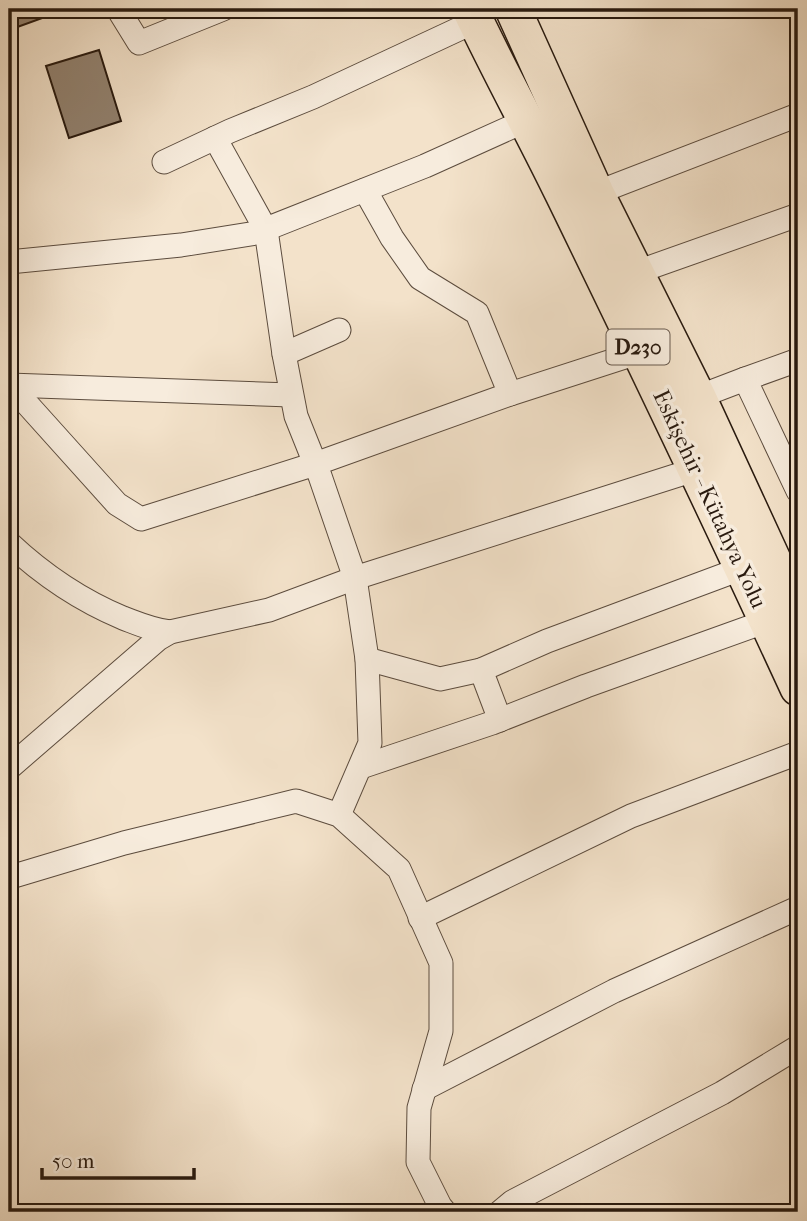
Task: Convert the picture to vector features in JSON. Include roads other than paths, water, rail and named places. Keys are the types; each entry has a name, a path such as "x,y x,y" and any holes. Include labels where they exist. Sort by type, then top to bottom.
{"highway":[{"name":"Eskişehir - Kütahya Yolu","path":"522,11 596,192 698,397 783,618 798,688"},
{"name":"Eskişehir - Kütahya Yolu","path":"473,15 527,120 743,568 783,618"}],"street":[{"path":"118,9 139,43 223,9"},
{"path":"164,162 313,97 473,15"},
{"path":"596,192 798,115"},
{"path":"9,262 181,245 256,233 425,166 527,120"},
{"path":"215,138 266,230 296,416 355,578 367,659 370,743 339,815"},
{"path":"365,190 392,238 421,278 477,313 510,394"},
{"path":"637,272 798,215"},
{"path":"284,354 339,330"},
{"path":"9,385 117,504 141,519 315,464 510,394 640,352"},
{"path":"698,397 798,360"},
{"path":"745,379 791,460 798,491"},
{"path":"9,385 291,395"},
{"path":"11,761 158,639 170,632 269,610 355,578 697,469"},
{"path":"13,555 104,610 153,630 170,632"},
{"path":"367,659 440,680 481,670 547,641 743,568"},
{"path":"361,767 783,618"},
{"path":"481,670 500,720"},
{"path":"420,918 631,816 798,753"},
{"path":"9,876 124,843 296,801 339,815 399,869 441,963 441,1031 419,1108 418,1162 445,1212"},
{"path":"424,1089 614,991 798,908"},
{"path":"500,1212 512,1202 722,1093 798,1047"}]}
